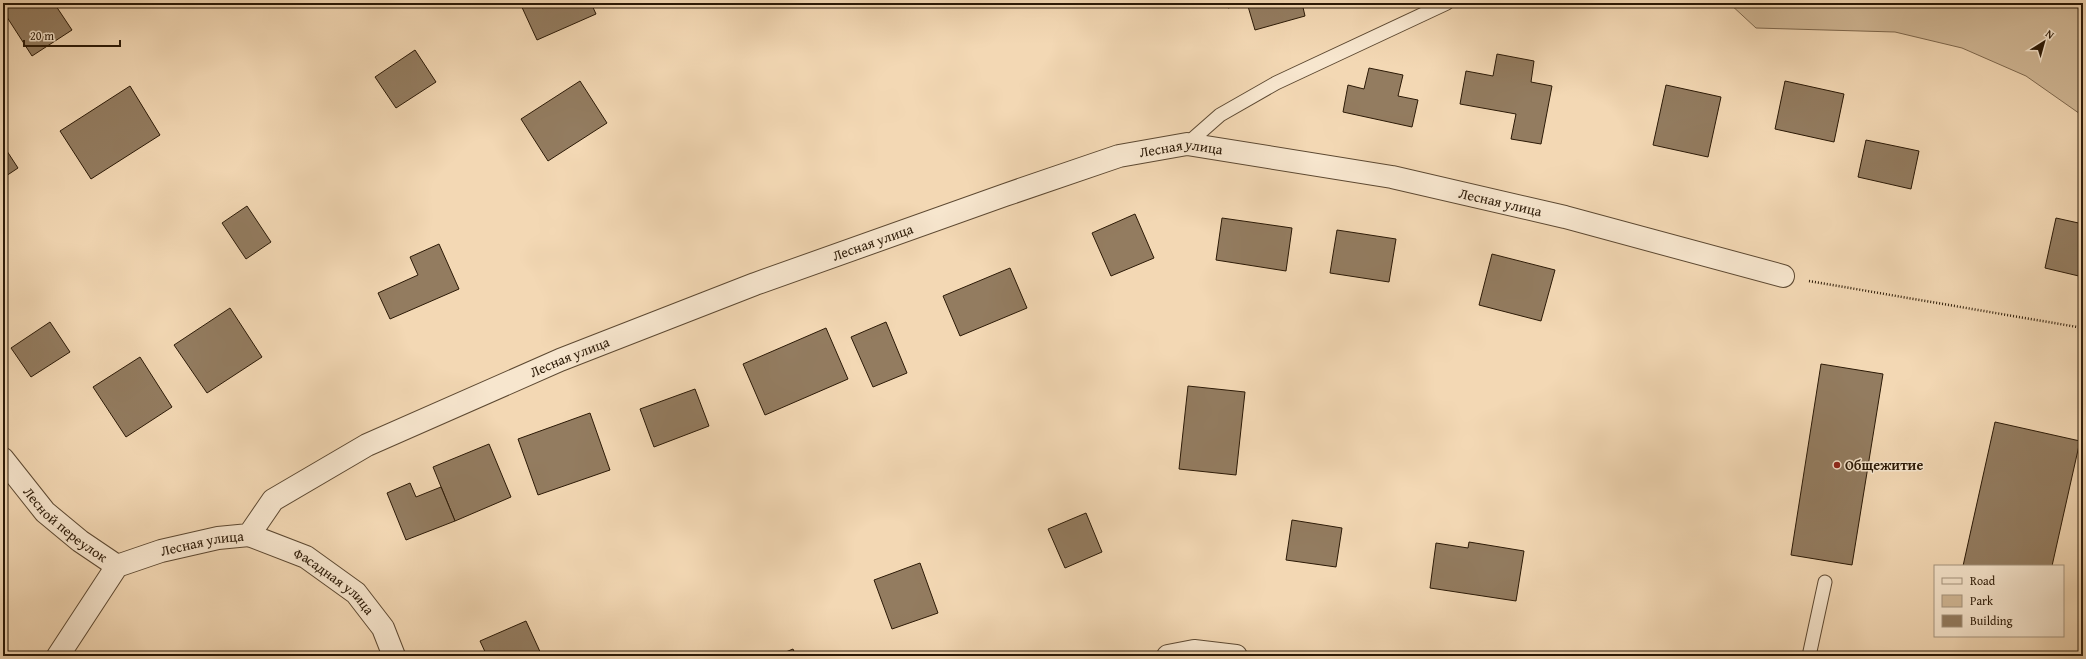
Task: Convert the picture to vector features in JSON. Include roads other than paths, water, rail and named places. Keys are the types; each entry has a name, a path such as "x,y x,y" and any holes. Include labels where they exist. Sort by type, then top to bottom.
{"street":[{"name":"Лесная улица","path":"117,566 175,548 218,538 249,535 273,500 367,445 560,360 755,284 1005,195 1119,156 1187,144 1392,177 1565,218 1783,276"},
{"name":"Лесной переулок","path":"3,459 45,512 80,541 117,566"},
{"name":"Фасадная улица","path":"249,535 306,557 356,593 383,628 394,656"},
{"path":"58,656 117,566"},
{"path":"1168,656 1194,651 1236,656"}],"lane":[{"path":"1187,144 1220,115 1276,83 1448,3"},
{"path":"1809,656 1825,582"}],"place":[{"name":"Общежитие","path":"1837,465"}]}
